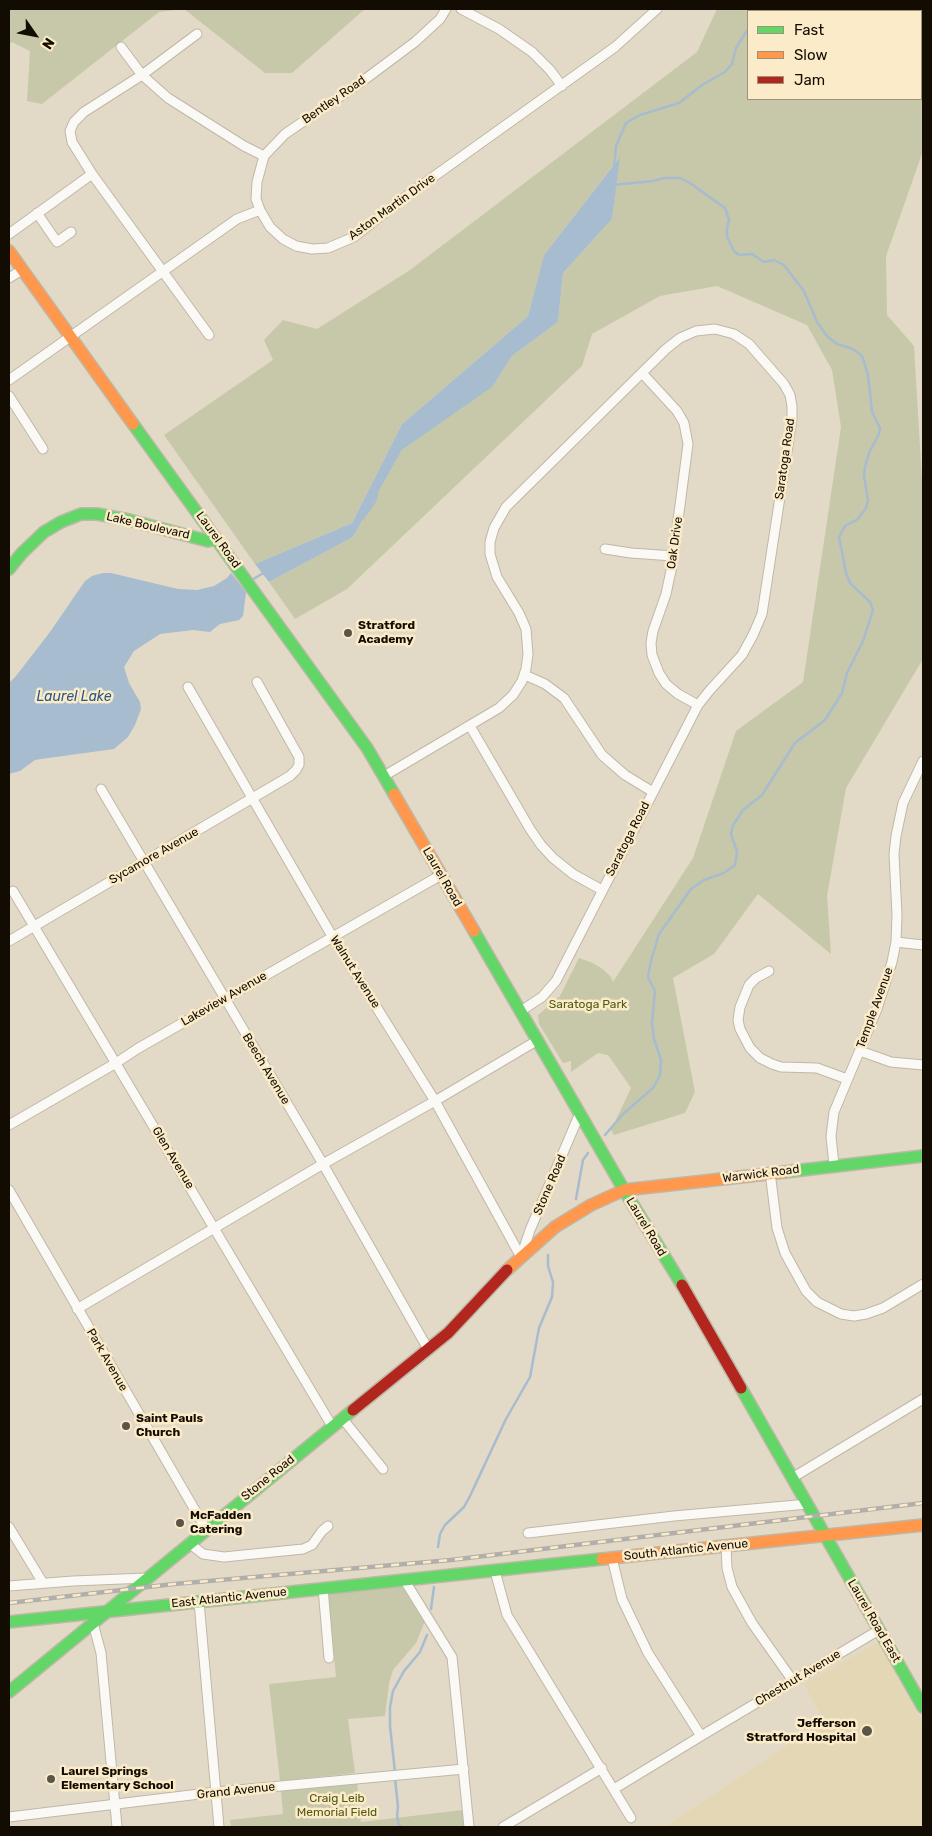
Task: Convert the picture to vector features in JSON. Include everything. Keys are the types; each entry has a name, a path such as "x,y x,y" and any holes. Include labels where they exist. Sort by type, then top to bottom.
{"street":[{"name":"Bentley Road","path":"260,210 256,199 256,182 264,156 285,134 416,42 440,19 446,9"},
{"path":"461,9 499,29 532,52 550,70 562,86"},
{"name":"Aston Martin Drive","path":"260,210 270,227 283,239 296,246 312,250 328,248 354,237 401,200 615,47 657,9"},
{"path":"197,34 142,74 84,112 74,122 70,131 72,142 92,174 209,335"},
{"path":"121,47 142,74 168,98 244,146 264,156"},
{"path":"9,234 92,174"},
{"path":"9,380 237,219 260,210"},
{"path":"37,213 57,242 71,232"},
{"name":"Laurel Road","path":"9,251 361,739 624,1190 695,1307 825,1535"},
{"path":"9,278 22,270"},
{"name":"Saratoga Road","path":"384,776 504,704 517,690 525,675 528,654 526,629 491,560 490,542 496,522 511,502 666,349 684,335 702,330 722,330 734,334 754,348 780,379 791,400 792,419 762,614 742,655 698,705 556,981 542,997 521,1011"},
{"name":"Oak Drive","path":"642,373 677,411 684,423 687,436 687,457 673,556 666,594 651,637 652,655 656,667 666,684 678,694 698,705"},
{"path":"9,396 43,449"},
{"name":"Lake Boulevard","path":"9,569 22,553 44,532 61,522 81,514 97,514 129,520 208,541 218,539"},
{"path":"605,549 673,556"},
{"path":"525,675 559,693 569,704 593,744 602,754 625,775 653,792"},
{"name":"Sycamore Avenue","path":"9,941 290,776 297,768 299,757 257,682"},
{"name":"Walnut Avenue","path":"188,687 332,936 435,1101 521,1257"},
{"path":"470,726 541,845 563,867 602,890"},
{"name":"Temple Avenue","path":"834,1165 831,1136 832,1120 886,984 896,942 897,902 894,854 896,836 903,803 923,761"},
{"name":"Beech Avenue","path":"101,789 322,1164 428,1349"},
{"name":"Lakeview Avenue","path":"9,1125 116,1063 137,1048 440,875"},
{"name":"Glen Avenue","path":"13,892 215,1227 332,1426"},
{"path":"896,942 923,945"},
{"path":"769,970 756,978 746,990 735,1027 750,1048 756,1055 768,1063 781,1067 817,1068 847,1079"},
{"path":"77,1309 322,1164 435,1101 538,1040"},
{"path":"860,1051 891,1062 923,1065"},
{"name":"Stone Road","path":"521,1257 530,1230 580,1113"},
{"name":"Warwick Road","path":"601,1200 624,1190 923,1156"},
{"path":"770,1172 777,1228 785,1253 806,1291 817,1302 841,1314 854,1316 866,1314 883,1308 923,1284"},
{"name":"Park Avenue","path":"9,1190 206,1529"},
{"name":"Stone Road","path":"9,1692 146,1578 448,1333 492,1285 555,1227 601,1200"},
{"path":"792,1478 923,1399"},
{"path":"342,1418 383,1469"},
{"path":"528,1533 674,1516 808,1504"},
{"name":"South Atlantic Avenue","path":"448,1576 923,1525"},
{"path":"189,1543 203,1554 224,1557 303,1549 312,1545 328,1526"},
{"path":"9,1528 43,1583"},
{"name":"Laurel Road East","path":"825,1535 923,1707"},
{"path":"726,1546 727,1568 732,1587 752,1623 793,1681"},
{"path":"612,1558 622,1600 648,1653 701,1736"},
{"path":"495,1571 507,1615 631,1818"},
{"name":"East Atlantic Avenue","path":"9,1622 448,1576"},
{"path":"9,1586 146,1578"},
{"path":"406,1581 452,1657 469,1827"},
{"path":"323,1588 329,1658"},
{"path":"131,1591 143,1608"},
{"path":"199,1602 219,1827"},
{"path":"93,1622 101,1653 117,1827"},
{"name":"Chestnut Avenue","path":"614,1789 880,1630"},
{"path":"503,1827 602,1768"},
{"name":"Grand Avenue","path":"9,1817 216,1792 464,1769"}],"shaded area":[{"name":"Jefferson Stratford Hospital","path":"878,1642 923,1724 923,1827 665,1827 798,1738 825,1723 804,1684"}],"green space":[{"path":"9,9 184,9 159,12 42,104 27,101 30,51 12,42 9,45"},
{"path":"184,9 365,9 292,73 265,73"},
{"name":"Saratoga Park","path":"717,9 923,9 923,151 886,256 887,315 914,346 923,497 923,659 846,788 827,896 831,954 758,894 714,954 673,978 695,1092 685,1113 614,1135 611,1130 631,1088 608,1055 598,1053 571,1072 571,1061 563,1063 539,1024 538,1015 560,996 579,958 593,963 604,970 613,982 693,858 736,731 803,682 841,427 832,370 807,325 717,286 660,296 592,334 582,366 347,589 295,619 269,582 353,537 402,450 491,387 512,356 558,322 563,273 612,219 619,158 544,255 528,316 402,424 352,523 255,564 164,435 273,360 264,340 283,320 317,329 410,270 697,52"},
{"path":"402,1587 425,1621 416,1643 393,1670 389,1684 385,1716 348,1719 355,1773 280,1781 269,1684 336,1677 328,1594"},
{"name":"Craig Leib Memorial Field","path":"357,1783 361,1822 463,1810 464,1827 231,1827 230,1820 283,1814 281,1791"}],"water":[{"path":"620,157 612,219 563,273 558,322 512,356 492,387 402,450 353,537 269,582 255,564 352,523 402,424 528,316 544,255"},
{"name":"Laurel Lake","path":"111,573 178,589 197,590 214,586 227,578 231,573 246,592 243,616 239,620 220,624 210,632 193,630 160,634 134,651 124,667 129,683 140,702 141,709 128,737 114,749 35,760 20,771 9,774 9,683 50,632 85,581 92,576"}],"waterway":[{"path":"614,167 616,146 626,123 640,115 679,103 702,85 725,72 732,64 736,48 747,31"},
{"path":"605,1135 623,1114 653,1088 660,1075 661,1060 654,1039 652,1023 655,991 648,977 659,934 691,889 704,880 724,873 735,865 737,852 731,834 733,825 743,810 762,795 795,743 825,720 842,693 847,673 863,641 873,610 870,602 850,583 846,573 839,537 845,526 858,519 866,508 868,500 864,476 865,467 880,428 872,412 868,375 862,356 853,349 837,344 827,336 817,322 804,291 784,265 774,260 764,262 752,254 739,255 734,251 727,237 729,220 725,208 680,178 664,178 613,185"},
{"path":"363,518 374,503 377,495"},
{"path":"250,581 265,572"},
{"path":"576,1199 583,1160 588,1153"},
{"path":"438,1547 440,1534 445,1525 464,1507 506,1419 530,1377 539,1328 552,1297 553,1282 548,1266 548,1255"},
{"path":"431,1609 434,1587"},
{"path":"395,1772 390,1726 390,1707 393,1691 404,1671 420,1652 427,1635"},
{"path":"395,1778 397,1816 399,1825 402,1827"}],"railway":[{"path":"9,1603 174,1584 451,1560 923,1503"}],"traffic: fast":[{"path":"133,424 367,748 394,794"},
{"path":"9,569 22,553 44,532 61,522 81,514 97,514 129,520 208,541 217,539"},
{"path":"474,931 624,1190 682,1285"},
{"path":"785,1172 923,1156"},
{"path":"741,1388 923,1707"},
{"path":"9,1692 353,1410"},
{"path":"9,1622 602,1559"}],"traffic: slow":[{"path":"9,251 133,424"},
{"path":"394,794 474,931"},
{"path":"507,1270 555,1227 591,1205 624,1190 785,1172"},
{"path":"602,1559 923,1525"}],"traffic: jam":[{"path":"353,1410 448,1333 507,1270"},
{"path":"682,1285 741,1388"}],"place":[{"name":"Stratford Academy","path":"348,633"},
{"name":"Saint Pauls Church","path":"126,1426"},
{"name":"McFadden Catering","path":"180,1523"},
{"name":"Jefferson Stratford Hospital","path":"867,1731"},
{"name":"Laurel Springs Elementary School","path":"51,1779"}]}
